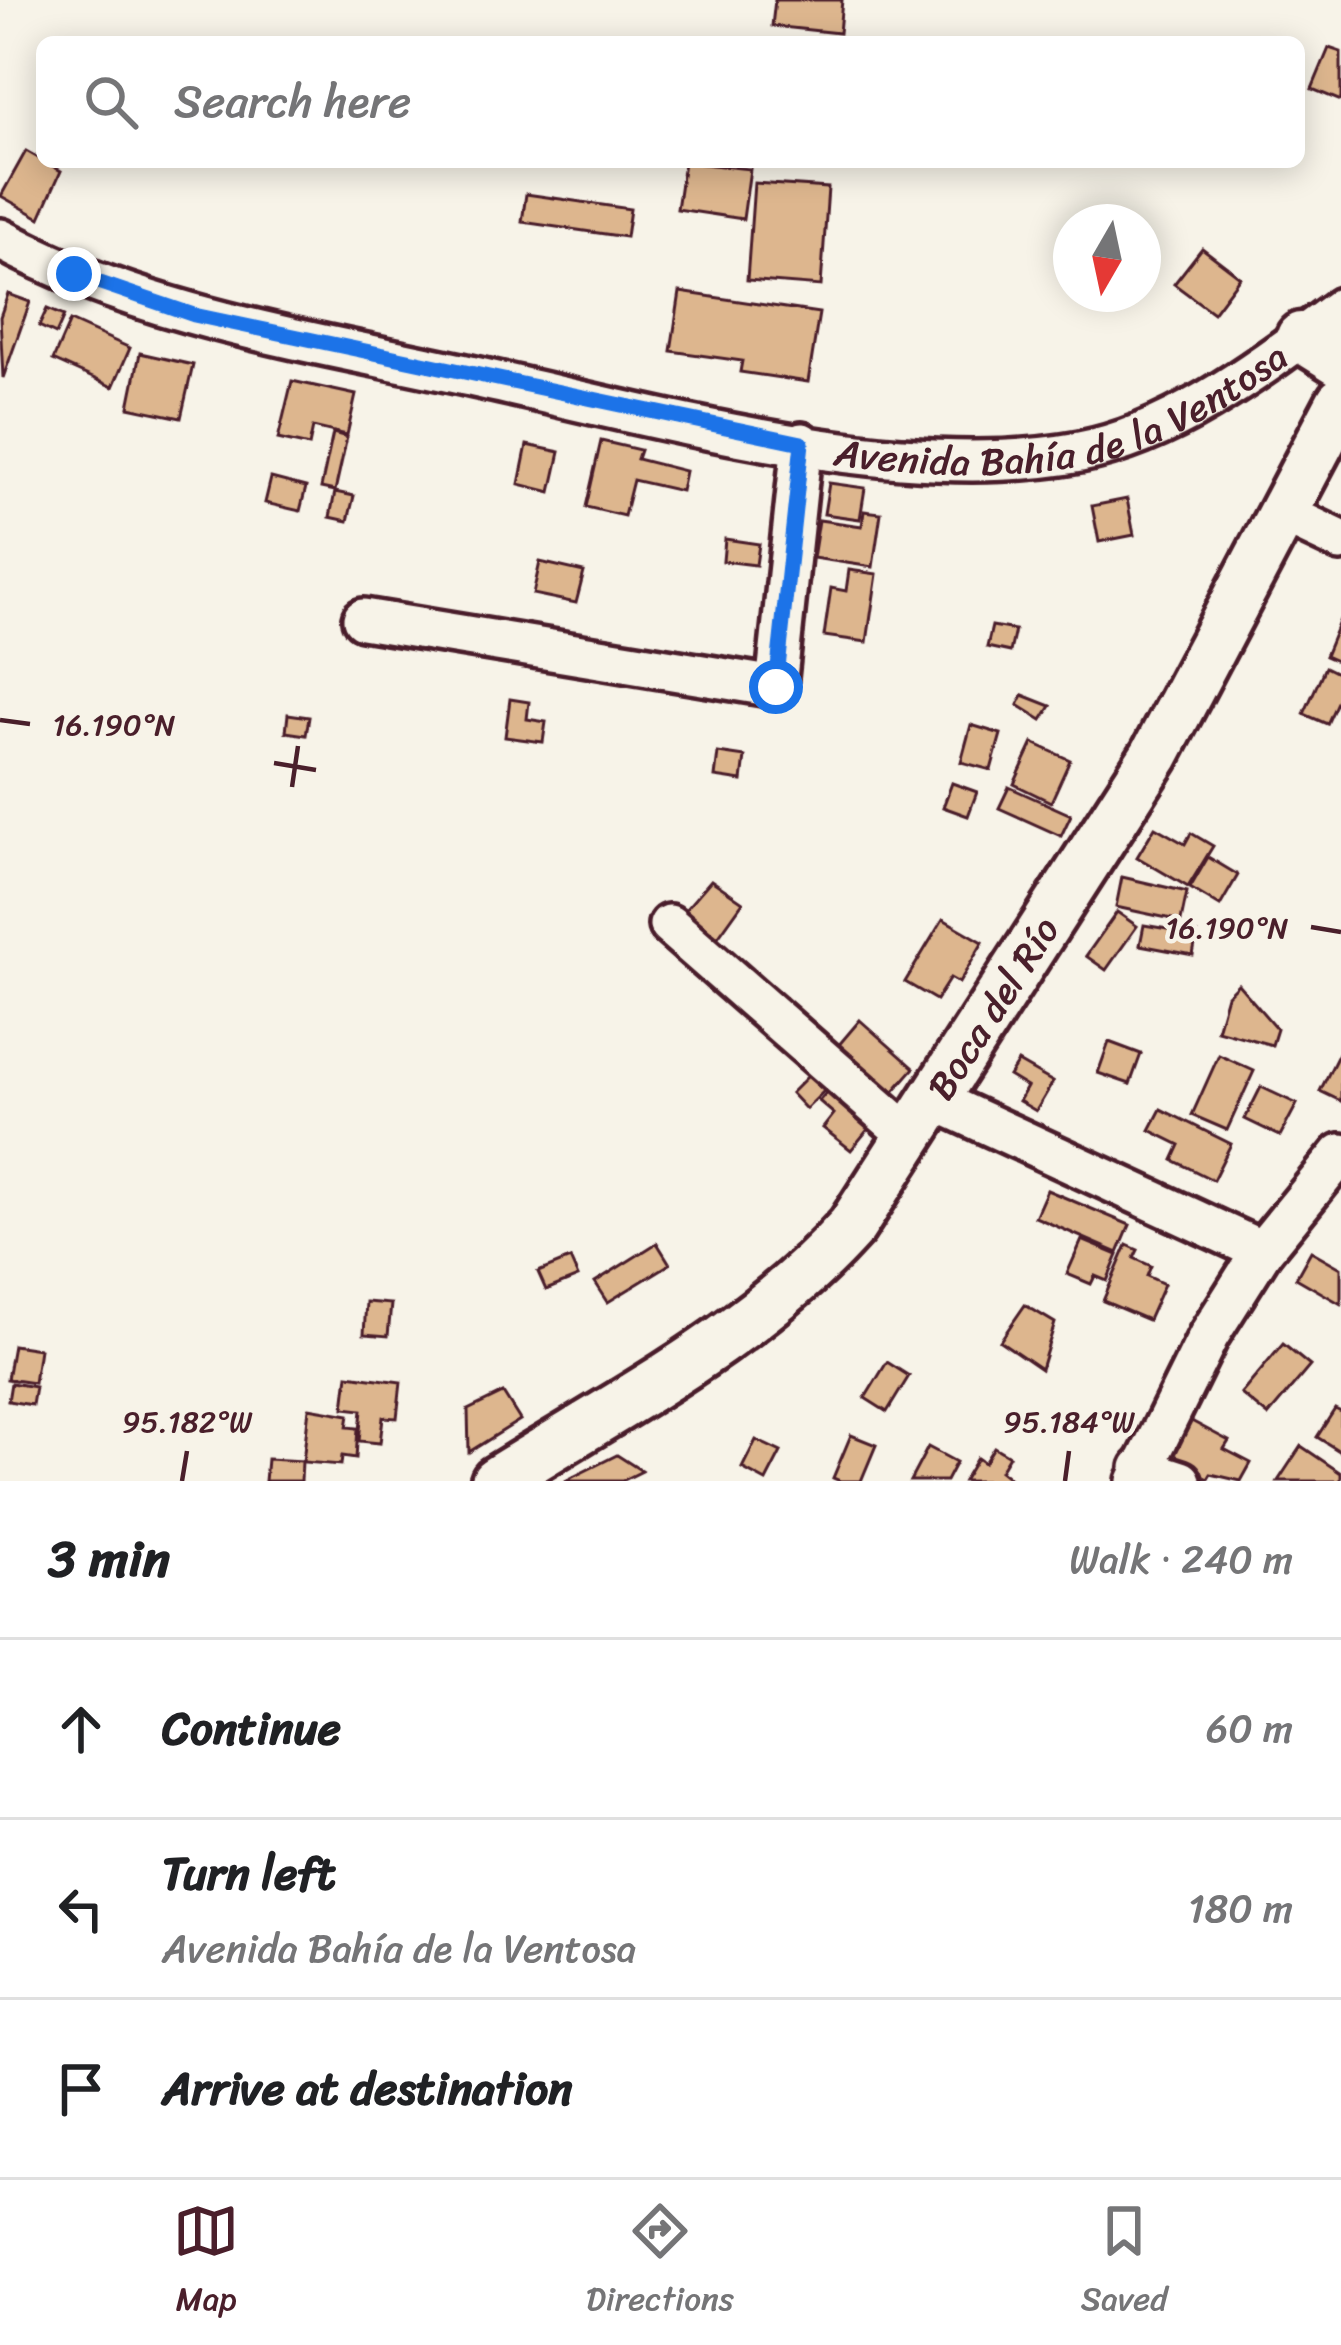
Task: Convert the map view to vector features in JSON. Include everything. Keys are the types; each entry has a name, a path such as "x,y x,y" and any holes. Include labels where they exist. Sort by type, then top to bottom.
{"main road":[{"name":"Boca del Río","path":"496,1481 736,1329 813,1270 852,1226 925,1119 1154,755 1286,515 1341,402"}],"street":[{"name":"Avenida Bahía de la Ventosa","path":"0,239 74,274 194,315 802,443 916,461 1001,463 1084,452 1139,434 1240,379 1321,350 1341,308"},
{"path":"363,619 776,687 802,443"},
{"path":"1286,515 1341,541"},
{"path":"670,925 925,1119 1262,1251"},
{"path":"1181,1481 1139,1474 1209,1335 1262,1251 1341,1154"}],"building":[{"path":"775,0 842,0 839,33 772,26"},
{"path":"1329,48 1341,52 1341,101 1312,89"},
{"path":"26,151 36,157 36,168 61,171 40,218 1,196"},
{"path":"683,168 750,169 743,219 677,209"},
{"path":"754,183 828,188 821,286 747,280"},
{"path":"526,194 630,209 626,237 522,222"},
{"path":"1202,248 1240,277 1213,313 1174,284"},
{"path":"680,292 819,313 808,382 740,372 742,361 671,351"},
{"path":"8,294 30,302 3,378 0,317"},
{"path":"47,309 64,316 56,334 39,326"},
{"path":"70,321 130,348 113,387 53,360"},
{"path":"140,353 193,365 181,418 129,407"},
{"path":"292,381 356,395 347,435 313,427 309,446 278,439"},
{"path":"333,433 347,437 335,491 321,488"},
{"path":"601,441 640,450 637,459 685,471 681,491 633,480 624,516 586,507"},
{"path":"527,445 560,452 551,492 519,484"},
{"path":"271,478 306,487 300,511 265,503"},
{"path":"829,483 865,488 860,519 824,514"},
{"path":"335,492 354,496 348,521 330,517"},
{"path":"1127,499 1134,535 1099,542 1092,506"},
{"path":"864,511 881,513 873,567 813,558 819,520 862,526"},
{"path":"725,539 759,544 756,565 723,561"},
{"path":"540,562 584,572 576,603 533,594"},
{"path":"849,570 877,574 867,642 824,636 831,588 846,591"},
{"path":"1341,617 1341,663 1325,656"},
{"path":"992,626 1015,630 1010,652 987,647"},
{"path":"1325,667 1341,675 1341,693 1327,724 1304,714"},
{"path":"1023,695 1051,706 1042,720 1018,705"},
{"path":"510,699 529,702 527,719 546,722 543,742 505,737"},
{"path":"288,714 309,717 306,735 286,732"},
{"path":"971,725 1001,734 991,770 961,762"},
{"path":"1033,743 1070,760 1051,802 1014,784"},
{"path":"718,753 745,757 742,781 715,777"},
{"path":"952,783 977,792 968,816 943,807"},
{"path":"1009,787 1071,815 1061,836 999,808"},
{"path":"1155,827 1185,844 1191,833 1213,846 1188,887 1137,857"},
{"path":"1208,857 1238,875 1220,906 1190,888"},
{"path":"1122,877 1187,892 1181,921 1116,907"},
{"path":"711,880 743,902 713,944 678,918"},
{"path":"1117,912 1137,926 1106,970 1086,956"},
{"path":"943,919 983,942 959,983 950,978 936,1000 905,982"},
{"path":"1144,925 1197,934 1193,955 1140,945"},
{"path":"1238,984 1277,1029 1272,1045 1217,1030 1227,995"},
{"path":"860,1020 914,1068 885,1101 831,1054"},
{"path":"1109,1042 1141,1054 1130,1084 1098,1073"},
{"path":"1341,1049 1341,1101 1320,1091"},
{"path":"1219,1055 1254,1071 1227,1130 1192,1115"},
{"path":"1018,1062 1053,1082 1036,1111 1019,1101 1027,1087 1009,1076"},
{"path":"816,1068 832,1083 806,1109 791,1093"},
{"path":"833,1085 875,1121 851,1150 823,1128 834,1114 819,1101"},
{"path":"1261,1087 1297,1104 1280,1136 1245,1119"},
{"path":"1161,1109 1231,1144 1213,1180 1173,1160 1180,1145 1150,1130"},
{"path":"1047,1190 1130,1225 1118,1253 1035,1217"},
{"path":"1082,1240 1118,1255 1107,1281 1095,1276 1091,1284 1067,1274"},
{"path":"657,1243 670,1264 608,1302 595,1282"},
{"path":"1127,1245 1138,1250 1134,1258 1151,1266 1147,1276 1164,1284 1148,1320 1103,1301"},
{"path":"1311,1251 1341,1268 1341,1304 1296,1278"},
{"path":"570,1259 578,1277 546,1290 538,1272"},
{"path":"366,1302 391,1304 388,1336 364,1334"},
{"path":"1025,1305 1055,1323 1041,1369 1000,1341"},
{"path":"1283,1344 1310,1366 1268,1416 1241,1394"},
{"path":"13,1345 39,1349 34,1383 7,1379"},
{"path":"887,1362 909,1376 887,1412 865,1398"},
{"path":"348,1375 401,1382 397,1418 383,1417 380,1443 359,1441 362,1410 344,1408"},
{"path":"11,1383 35,1387 32,1405 8,1401"},
{"path":"503,1393 520,1420 469,1452 468,1410"},
{"path":"309,1408 349,1415 347,1427 358,1428 356,1458 342,1456 341,1465 303,1462"},
{"path":"1335,1409 1341,1412 1341,1452 1317,1437"},
{"path":"1182,1416 1229,1441 1224,1449 1251,1463 1241,1481 1211,1474 1208,1479 1162,1455"},
{"path":"851,1435 876,1445 861,1481 840,1481 833,1478"},
{"path":"756,1440 781,1452 766,1481 742,1468"},
{"path":"1301,1446 1341,1473 1341,1481 1278,1481"},
{"path":"928,1447 956,1462 946,1481 910,1481"},
{"path":"994,1447 1009,1456 1000,1471 1013,1481 963,1481 977,1458 984,1463"},
{"path":"617,1455 642,1471 622,1481 565,1481"},
{"path":"267,1459 302,1461 301,1481 265,1481"}],"route":[{"path":"74,274 194,315 642,413 802,443 776,687"}]}
